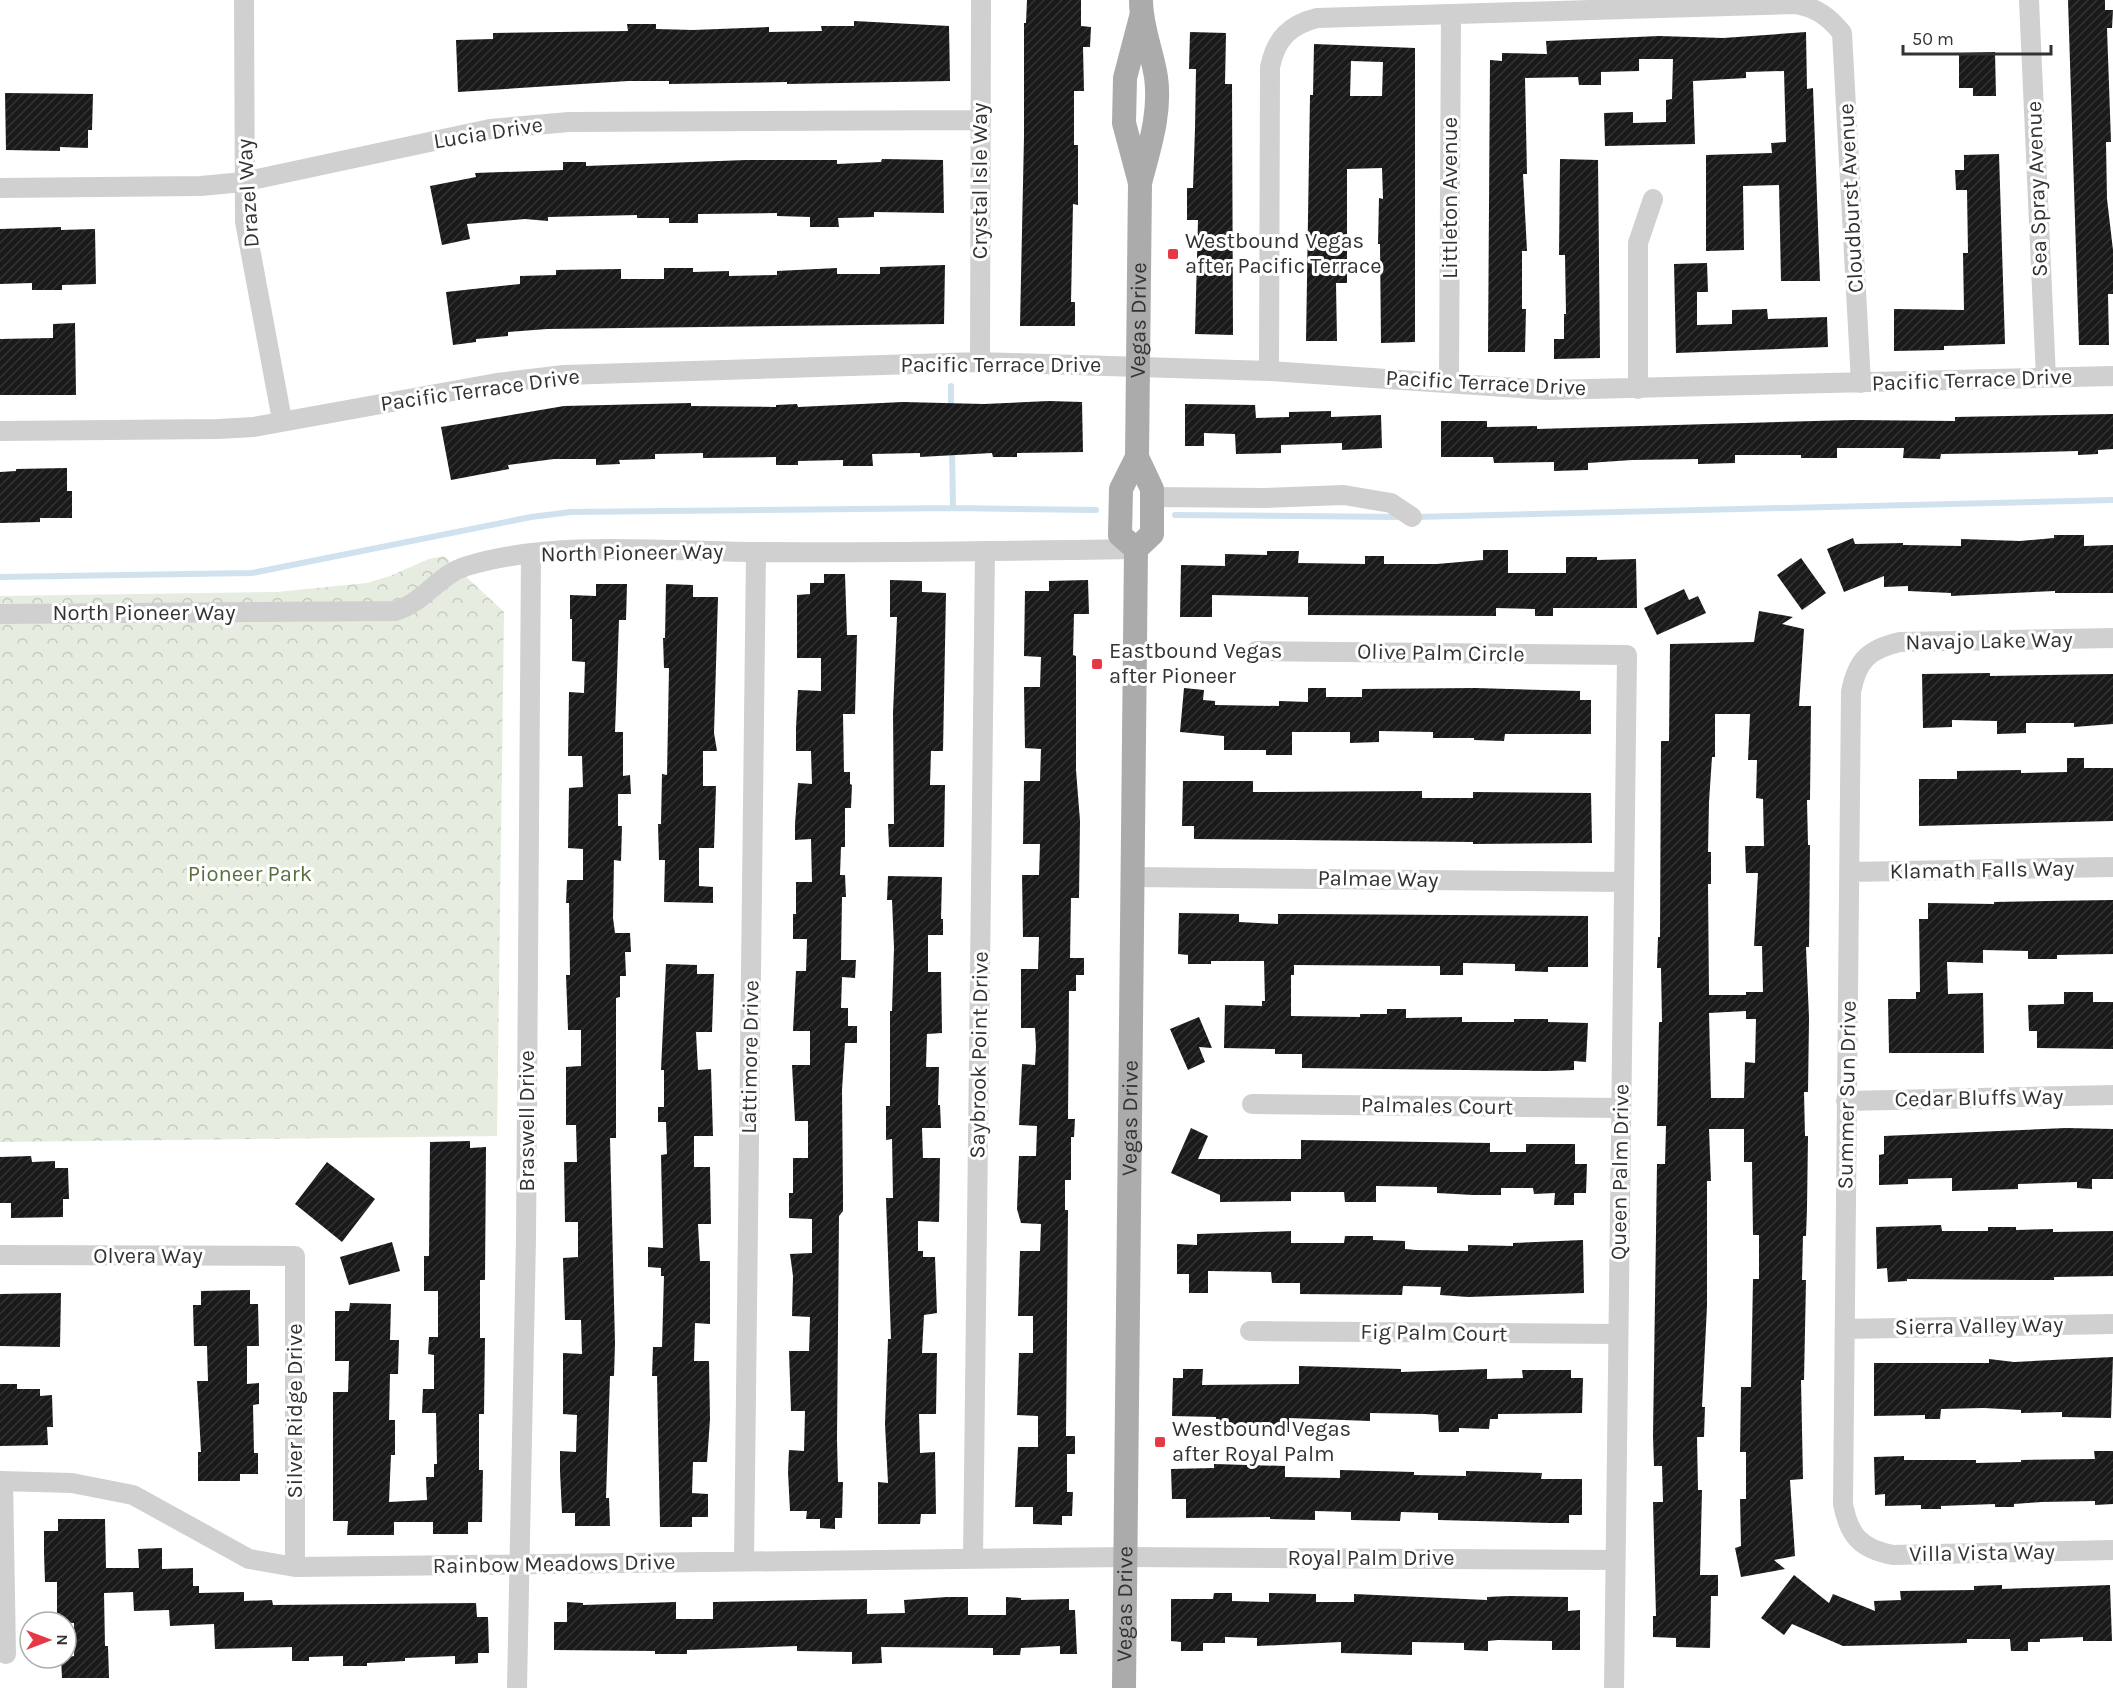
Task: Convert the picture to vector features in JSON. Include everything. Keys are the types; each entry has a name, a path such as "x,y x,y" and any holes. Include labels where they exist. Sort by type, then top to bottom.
{"main road":[{"name":"Vegas Drive","path":"1140,183 1124,123 1124,89 1141,9"},
{"name":"Vegas Drive","path":"1124,1688 1136,549 1152,534 1152,489 1137,457 1140,183 1156,124 1156,78 1141,9"},
{"name":"Vegas Drive","path":"1136,549 1120,535 1120,524 1121,489 1137,457"}],"street":[{"name":"Drazel Way","path":"244,0 243,182 245,222 282,420"},
{"name":"Crystal Isle Way","path":"980,362 981,0"},
{"name":"Sea Spray Avenue","path":"2029,0 2046,378"},
{"name":"Cloudburst Avenue","path":"1451,14 1795,4 1813,7 1830,18 1842,33 1861,383"},
{"path":"1269,371 1270,68 1274,49 1285,33 1299,22 1317,18 1451,14"},
{"name":"Littleton Avenue","path":"1449,381 1451,14"},
{"name":"Lucia Drive","path":"0,188 201,186 243,182 490,129 569,122 981,120"},
{"path":"1638,389 1638,243 1653,199"},
{"name":"Pacific Terrace Drive","path":"0,431 254,427 282,420 497,383 564,375 980,362 1138,365 1269,371 1449,381 1548,390 2113,376"},
{"path":"1152,497 1265,498 1344,495 1392,503 1412,517"},
{"name":"North Pioneer Way","path":"0,614 395,611 421,599 454,571 466,566 531,554 569,550 756,552 1136,549"},
{"name":"Saybrook Point Drive","path":"974,1558 985,551"},
{"name":"Lattimore Drive","path":"744,1561 756,552"},
{"name":"Braswell Drive","path":"517,1688 526,1214 531,554"},
{"name":"Navajo Lake Way","path":"1867,655 1880,646 1900,642 2113,638"},
{"name":"Olive Palm Circle","path":"1256,651 1627,655"},
{"name":"Queen Palm Drive","path":"1614,1688 1627,655"},
{"name":"Summer Sun Drive","path":"1855,1537 1846,1524 1843,1504 1851,692 1854,673 1867,655"},
{"name":"Klamath Falls Way","path":"1850,872 2113,867"},
{"name":"Palmae Way","path":"1133,877 1624,882"},
{"name":"Cedar Bluffs Way","path":"1846,1101 2113,1095"},
{"name":"Palmales Court","path":"1252,1104 1621,1108"},
{"name":"Olvera Way","path":"0,1255 295,1256"},
{"name":"Silver Ridge Drive","path":"295,1256 295,1567"},
{"name":"Sierra Valley Way","path":"1845,1329 2113,1324"},
{"name":"Fig Palm Court","path":"1250,1331 1618,1334"},
{"path":"1,1481 6,1654"},
{"name":"Rainbow Meadows Drive","path":"1,1481 72,1483 133,1496 249,1559 295,1567 1126,1557"},
{"name":"Villa Vista Way","path":"1855,1537 1873,1551 1893,1555 2113,1550"},
{"name":"Royal Palm Drive","path":"1126,1557 1615,1560"}],"green space":[{"name":"Pioneer Park","path":"444,556 504,612 497,1136 0,1142 0,596 277,592 367,583 429,559"}],"building":[{"path":"1027,0 1081,0 1081,26 1091,27 1090,47 1083,47 1084,91 1074,91 1074,145 1078,145 1078,205 1073,204 1071,302 1075,302 1075,326 1020,326 1024,23 1026,23"},
{"path":"2068,0 2105,0 2105,10 2113,10 2112,28 2107,28 2111,142 2106,142 2107,199 2113,250 2113,294 2108,294 2109,345 2079,345"},
{"path":"854,21 949,26 950,81 669,84 669,81 628,81 458,92 456,40 493,39 493,33 628,31 627,24 656,24 656,29 769,27 769,32 822,31 821,26 854,26"},
{"path":"1190,32 1226,33 1225,84 1232,84 1233,335 1195,334 1198,220 1187,220 1187,188 1193,188 1196,69 1189,69"},
{"path":"1806,32 1807,89 1813,88 1820,281 1781,281 1779,185 1743,186 1744,250 1706,251 1706,155 1772,153 1771,143 1786,142 1784,71 1746,72 1746,78 1693,81 1695,144 1605,146 1604,113 1633,112 1633,123 1666,122 1666,100 1672,99 1673,59 1639,59 1639,71 1601,72 1601,85 1579,85 1578,77 1525,78 1527,174 1523,174 1527,251 1522,251 1522,309 1526,309 1525,352 1488,352 1490,60 1502,61 1502,53 1547,54 1546,41 1659,36 1723,38"},
{"path":"1314,44 1415,48 1415,342 1381,343 1380,244 1378,244 1379,198 1383,199 1382,168 1347,169 1347,283 1336,283 1337,341 1306,341 1310,95 1313,95","holes":["1351,61 1383,62 1382,96 1350,96"]},
{"path":"1995,52 1996,96 1973,96 1973,88 1959,88 1959,53"},
{"path":"5,93 93,94 92,130 88,130 88,148 60,147 60,151 6,150"},
{"path":"1999,154 2005,344 1944,346 1944,350 1894,351 1894,309 1964,310 1963,253 1968,253 1967,190 1956,190 1955,170 1964,170 1964,155"},
{"path":"882,159 943,160 944,213 874,212 874,217 838,218 839,227 810,227 810,217 777,216 777,213 698,214 698,223 669,223 669,218 637,218 637,215 548,217 548,221 525,219 467,224 470,239 442,245 430,186 476,177 475,173 563,170 563,162 586,162 586,166 746,160 837,160 837,164 881,162"},
{"path":"1560,159 1598,160 1600,358 1554,359 1554,339 1564,339 1564,314 1566,314 1565,255 1559,255"},
{"path":"61,227 61,230 95,229 96,284 62,285 62,290 32,290 32,283 0,284 0,229"},
{"path":"1707,263 1708,292 1697,292 1697,325 1732,324 1732,310 1767,309 1768,319 1827,317 1828,347 1676,353 1674,264"},
{"path":"945,265 944,324 547,329 508,332 508,336 476,339 476,342 453,345 446,292 520,284 520,276 556,275 556,270 621,269 621,279 664,279 664,268 693,268 693,272 729,271 729,276 777,275 777,271 837,268 837,274 880,274 880,267"},
{"path":"75,323 76,395 0,395 0,339 53,338 53,324"},
{"path":"903,402 984,404 1082,402 1083,452 1017,453 1017,457 993,457 992,453 920,457 920,453 872,454 873,466 843,466 843,460 798,461 798,465 776,465 776,457 703,458 703,453 655,454 655,459 619,460 620,464 596,465 596,459 554,459 508,465 509,469 451,480 441,427 564,406 691,403 691,406 776,407 776,405 797,404 798,407"},
{"path":"1185,404 1255,405 1256,418 1289,417 1289,412 1331,411 1331,417 1381,415 1382,448 1342,450 1342,443 1281,445 1281,453 1236,454 1235,434 1204,433 1204,446 1185,446"},
{"path":"2113,414 2113,449 2098,450 2098,454 2078,455 2078,451 1941,454 1940,459 1903,458 1904,448 1837,448 1837,458 1801,458 1801,455 1735,455 1735,463 1698,464 1698,459 1632,460 1588,463 1588,470 1554,471 1554,462 1494,463 1493,457 1441,457 1441,421 1487,421 1487,427 1537,426 1537,429 1852,420 1955,421 1955,417"},
{"path":"67,468 67,491 72,491 72,518 40,518 40,522 0,523 0,472 16,471 16,469"},
{"path":"2054,535 2084,535 2084,546 2113,545 2113,593 2055,593 2055,591 1951,596 1951,593 1908,591 1908,586 1884,587 1884,576 1844,592 1827,549 1853,538 1855,544 1903,543 1903,545 1961,546 1961,539 2020,541 2054,538"},
{"path":"1483,550 1508,550 1508,573 1566,573 1566,557 1597,557 1597,560 1636,559 1637,608 1553,608 1553,616 1535,616 1535,609 1496,608 1496,616 1308,615 1308,597 1212,595 1212,617 1180,617 1181,565 1225,566 1225,554 1267,555 1267,551 1299,551 1298,563 1365,564 1365,556 1384,556 1384,564 1437,564 1483,560"},
{"path":"1801,558 1826,593 1802,610 1777,575"},
{"path":"824,574 845,574 847,635 857,635 855,714 843,714 844,772 850,772 850,784 852,785 851,808 845,808 845,847 841,847 840,875 845,875 846,897 842,897 841,960 856,960 855,978 842,977 841,1008 848,1008 848,1026 857,1026 857,1043 845,1043 842,1090 843,1211 839,1216 837,1439 838,1482 843,1482 842,1518 835,1518 835,1529 820,1528 820,1519 806,1519 807,1511 790,1511 788,1472 789,1450 804,1451 805,1411 791,1411 789,1351 809,1351 810,1317 792,1316 793,1276 790,1254 812,1253 812,1219 789,1218 789,1193 793,1193 793,1158 808,1158 808,1121 795,1121 792,1065 810,1065 810,1031 793,1031 796,971 806,971 807,939 793,939 796,882 812,882 811,839 795,840 798,783 812,784 811,751 796,751 796,728 798,690 821,691 821,658 797,658 797,595 810,594 810,583 824,583"},
{"path":"890,580 922,581 922,592 946,593 943,751 931,751 930,785 945,785 944,847 889,847 888,824 894,824 893,713 897,617 890,617"},
{"path":"1088,580 1089,614 1074,614 1073,655 1076,656 1076,770 1080,821 1079,898 1071,898 1070,958 1084,958 1084,975 1076,975 1076,991 1069,991 1068,1119 1075,1119 1074,1137 1071,1137 1071,1180 1065,1180 1065,1210 1068,1210 1066,1436 1075,1436 1075,1454 1067,1454 1067,1492 1073,1492 1072,1516 1062,1516 1062,1525 1033,1524 1033,1507 1015,1507 1018,1447 1038,1447 1038,1416 1017,1415 1019,1353 1033,1353 1033,1316 1018,1316 1020,1251 1040,1251 1041,1224 1021,1223 1017,1209 1019,1156 1036,1156 1037,1126 1019,1125 1022,1064 1035,1065 1036,1047 1035,1028 1021,1028 1021,969 1038,969 1039,937 1023,937 1022,875 1039,875 1040,844 1023,844 1024,781 1040,781 1041,749 1025,748 1024,687 1040,687 1041,657 1024,656 1025,591 1049,591 1049,581"},
{"path":"596,584 627,584 626,620 619,620 615,732 623,732 623,776 630,775 631,794 618,794 618,826 622,826 621,861 614,860 613,918 615,933 630,933 631,952 625,952 626,976 620,976 620,997 616,998 616,1138 610,1138 615,1343 614,1376 610,1376 606,1498 609,1498 610,1526 575,1526 575,1513 562,1513 560,1472 560,1451 576,1452 577,1415 563,1414 563,1353 582,1354 581,1320 565,1320 563,1258 578,1257 578,1222 565,1222 564,1162 577,1162 576,1125 566,1125 566,1067 581,1066 581,1030 568,1030 566,975 570,975 567,880 583,880 583,849 568,848 569,788 583,787 582,756 568,756 569,692 584,693 585,662 572,661 570,595 596,596"},
{"path":"666,584 693,585 693,597 718,597 714,733 717,751 703,751 703,786 716,786 714,848 699,848 699,886 713,887 713,903 664,902 665,860 659,860 658,824 661,824 662,774 667,775 669,668 664,668 663,638 665,638"},
{"path":"1684,589 1689,600 1698,596 1706,613 1657,635 1644,608"},
{"path":"1759,611 1793,617 1782,624 1804,629 1799,706 1811,706 1810,800 1807,800 1808,845 1810,845 1809,947 1806,947 1809,1018 1808,1092 1804,1092 1805,1136 1808,1136 1807,1208 1806,1236 1803,1236 1802,1280 1806,1280 1804,1380 1801,1380 1803,1479 1790,1480 1795,1556 1774,1560 1785,1569 1741,1577 1735,1548 1741,1546 1740,1499 1746,1499 1746,1452 1740,1452 1741,1387 1751,1387 1753,1279 1759,1279 1759,1235 1753,1235 1752,1162 1744,1162 1744,1129 1709,1129 1711,1181 1707,1181 1707,1306 1702,1407 1705,1407 1704,1437 1697,1437 1698,1490 1702,1490 1700,1575 1718,1575 1718,1596 1711,1596 1710,1648 1676,1647 1676,1638 1653,1637 1653,1616 1656,1616 1653,1502 1663,1502 1662,1466 1654,1466 1653,1436 1657,1164 1665,1164 1666,1126 1657,1126 1659,1022 1662,1022 1661,968 1657,968 1658,937 1660,937 1661,741 1669,741 1670,644 1754,642","holes":["1715,714 1750,714 1748,760 1757,760 1756,798 1763,799 1764,846 1745,846 1746,873 1758,873 1754,946 1762,946 1763,992 1746,992 1746,995 1709,995 1708,884 1711,884 1711,852 1708,852 1709,802 1712,757 1715,757","1746,1011 1746,1019 1756,1019 1755,1063 1745,1062 1744,1098 1711,1098 1709,1013"]},
{"path":"1990,673 1990,676 2113,674 2113,724 2074,727 2074,723 2026,723 2026,733 1997,734 1997,721 1952,720 1952,727 1923,728 1922,674"},
{"path":"1184,688 1204,690 1203,700 1215,701 1215,705 1279,706 1279,701 1308,702 1308,688 1326,688 1326,697 1362,697 1362,689 1475,688 1580,691 1580,700 1591,700 1591,734 1505,734 1504,741 1433,738 1433,732 1379,731 1379,742 1350,743 1350,732 1292,732 1292,755 1266,755 1266,750 1224,750 1224,736 1180,732"},
{"path":"2067,758 2084,758 2084,768 2113,768 2113,821 1919,826 1919,779 1957,779 1957,771 2067,772"},
{"path":"1183,781 1253,781 1253,792 1422,791 1422,798 1473,798 1473,792 1591,793 1592,843 1473,844 1473,842 1194,839 1194,826 1182,826"},
{"path":"888,876 942,877 943,935 928,935 928,972 941,972 942,1033 927,1034 926,1067 939,1067 938,1105 940,1105 941,1128 922,1128 923,1158 940,1158 939,1222 918,1221 918,1251 923,1251 923,1257 935,1257 937,1313 924,1315 922,1353 937,1353 936,1414 919,1414 920,1453 935,1452 936,1514 921,1514 920,1524 878,1524 878,1482 888,1483 885,1424 888,1339 891,1339 886,1198 893,1198 892,1139 886,1140 886,1106 890,1106 890,1011 892,1011 894,948 892,900 887,900"},
{"path":"2113,900 2113,954 2057,955 2057,959 2028,959 2028,951 1983,950 1983,963 1947,962 1948,994 1983,993 1984,1053 1889,1053 1888,999 1916,999 1916,992 1920,992 1919,919 1928,919 1928,903 1994,904 1994,902"},
{"path":"1179,913 1239,914 1239,922 1278,924 1278,914 1588,916 1588,967 1548,967 1548,972 1515,971 1515,964 1463,963 1463,975 1440,975 1440,966 1294,965 1294,975 1291,975 1291,1016 1360,1017 1360,1014 1387,1014 1387,1009 1406,1009 1406,1018 1462,1017 1462,1022 1514,1022 1514,1019 1548,1019 1548,1022 1588,1023 1586,1062 1574,1061 1574,1070 1547,1071 1302,1068 1302,1054 1275,1054 1275,1049 1224,1048 1225,1005 1262,1006 1262,1001 1265,1001 1264,961 1211,961 1211,964 1188,964 1188,955 1178,954"},
{"path":"666,964 697,965 697,974 714,974 712,1032 696,1032 698,1070 711,1069 713,1136 694,1136 694,1167 710,1167 711,1224 698,1224 700,1261 710,1261 710,1324 695,1323 694,1361 709,1361 710,1419 707,1462 693,1462 692,1493 708,1494 708,1517 692,1517 692,1527 660,1527 657,1376 652,1376 653,1347 662,1347 664,1276 661,1276 661,1268 648,1267 648,1247 663,1248 661,1155 667,1154 666,1122 658,1122 658,1107 664,1107 664,1070 661,1070"},
{"path":"2064,992 2093,992 2093,1002 2113,1002 2113,1049 2037,1048 2037,1031 2029,1031 2028,1005 2064,1004"},
{"path":"1199,1017 1212,1048 1199,1047 1205,1062 1188,1070 1170,1029"},
{"path":"1191,1128 1208,1136 1198,1159 1301,1159 1301,1140 1490,1143 1490,1152 1526,1152 1526,1144 1575,1144 1575,1164 1587,1164 1586,1193 1574,1193 1574,1205 1554,1205 1555,1193 1534,1194 1533,1188 1501,1188 1501,1195 1473,1195 1437,1193 1437,1187 1376,1186 1376,1202 1345,1202 1344,1192 1291,1192 1291,1201 1220,1202 1220,1195 1171,1173"},
{"path":"2066,1128 2113,1129 2113,1179 2092,1179 2092,1189 2077,1188 2077,1182 2018,1184 2018,1189 1952,1191 1952,1178 1908,1179 1908,1184 1879,1185 1879,1155 1884,1154 1884,1136"},
{"path":"470,1141 470,1148 486,1147 485,1280 480,1280 480,1338 485,1338 484,1414 479,1414 479,1470 483,1470 482,1522 468,1522 468,1534 433,1534 433,1522 394,1522 394,1535 347,1535 348,1521 333,1521 333,1392 348,1392 349,1361 335,1361 335,1311 349,1311 350,1303 391,1304 390,1340 399,1340 398,1374 390,1374 389,1420 395,1420 395,1455 391,1455 389,1502 427,1500 426,1477 434,1477 434,1464 437,1464 436,1413 422,1413 423,1389 434,1389 434,1355 428,1354 429,1337 438,1337 438,1291 424,1291 424,1256 429,1256 430,1142"},
{"path":"31,1156 32,1162 55,1161 55,1168 68,1168 69,1199 63,1199 63,1217 11,1218 11,1203 0,1203 0,1157"},
{"path":"327,1162 375,1199 342,1242 295,1204"},
{"path":"1941,1225 1942,1231 1988,1231 1988,1227 2016,1227 2016,1230 2053,1229 2053,1232 2113,1231 2113,1276 2054,1277 2054,1280 1907,1279 1907,1281 1888,1282 1887,1268 1877,1269 1876,1227"},
{"path":"1291,1231 1291,1243 1344,1243 1345,1236 1373,1236 1373,1240 1405,1241 1405,1249 1416,1250 1468,1251 1468,1245 1513,1246 1513,1243 1583,1240 1584,1293 1468,1297 1440,1295 1441,1287 1403,1286 1402,1295 1300,1294 1300,1283 1272,1283 1271,1272 1208,1271 1208,1293 1189,1293 1189,1274 1177,1274 1177,1244 1197,1245 1197,1234"},
{"path":"392,1242 400,1271 349,1285 340,1257"},
{"path":"250,1290 250,1304 258,1304 259,1346 247,1346 247,1384 259,1383 259,1404 253,1405 254,1453 258,1453 258,1474 240,1474 240,1481 198,1481 198,1452 201,1452 197,1381 208,1381 207,1346 194,1346 193,1305 201,1305 201,1291"},
{"path":"61,1293 60,1347 0,1346 0,1294"},
{"path":"2113,1357 2111,1418 2062,1417 2062,1412 2021,1413 2021,1410 1984,1408 1941,1409 1940,1419 1925,1419 1925,1415 1874,1416 1874,1363 1989,1363 1989,1359 2014,1362"},
{"path":"1299,1366 1401,1369 1401,1372 1487,1369 1487,1379 1523,1378 1522,1370 1571,1370 1571,1378 1583,1378 1582,1413 1498,1414 1498,1419 1490,1419 1489,1429 1459,1428 1459,1432 1439,1432 1438,1415 1425,1414 1370,1413 1370,1421 1289,1418 1289,1432 1257,1432 1257,1428 1216,1428 1216,1417 1172,1416 1173,1378 1183,1378 1183,1369 1203,1369 1202,1385 1299,1384"},
{"path":"0,1384 17,1384 17,1389 40,1389 40,1396 52,1395 53,1427 47,1427 48,1445 0,1446"},
{"path":"2094,1451 2113,1451 2113,1504 2095,1505 2095,1501 2041,1502 2014,1504 2014,1507 1995,1507 1995,1504 1921,1509 1921,1505 1885,1506 1885,1494 1875,1495 1874,1457 1904,1456 1904,1460 1976,1460 1976,1463 2021,1462 2021,1460 2095,1459"},
{"path":"1214,1464 1285,1466 1285,1477 1340,1478 1340,1470 1466,1476 1466,1471 1542,1473 1541,1479 1582,1479 1582,1515 1569,1515 1569,1523 1438,1520 1438,1513 1401,1512 1400,1521 1351,1520 1351,1512 1315,1511 1315,1520 1270,1519 1270,1517 1186,1518 1186,1499 1172,1499 1171,1469 1214,1468"},
{"path":"58,1519 105,1519 106,1568 139,1568 138,1549 162,1548 162,1569 193,1568 193,1586 199,1586 199,1593 244,1592 244,1601 272,1600 273,1605 476,1603 477,1617 488,1617 489,1653 478,1653 478,1663 455,1664 455,1656 405,1658 405,1661 367,1663 367,1666 343,1666 343,1656 309,1657 309,1661 292,1661 292,1647 215,1649 214,1624 170,1626 169,1610 134,1611 133,1592 104,1593 105,1646 108,1646 109,1678 62,1678 62,1670 78,1670 78,1610 57,1610 57,1582 45,1582 44,1531 58,1531"},
{"path":"1794,1575 1829,1603 1833,1594 1875,1611 1874,1601 1901,1600 1900,1591 1974,1590 1974,1586 2002,1585 2002,1589 2110,1585 2112,1641 2083,1641 2083,1637 2040,1639 2040,1642 2028,1642 2028,1651 2011,1651 2010,1639 1967,1639 1967,1643 1843,1646 1792,1624 1784,1635 1761,1618"},
{"path":"1214,1593 1232,1593 1232,1601 1269,1602 1269,1593 1316,1594 1316,1602 1354,1602 1354,1594 1487,1600 1487,1597 1509,1596 1568,1597 1568,1611 1580,1610 1580,1650 1552,1650 1552,1641 1498,1640 1488,1641 1488,1651 1464,1650 1464,1643 1412,1642 1412,1655 1341,1653 1341,1642 1257,1646 1257,1638 1225,1637 1225,1643 1203,1643 1203,1651 1181,1651 1181,1642 1171,1641 1171,1599 1213,1599"},
{"path":"968,1597 968,1615 1006,1615 1006,1597 1021,1598 1021,1600 1069,1599 1069,1610 1075,1610 1077,1654 1060,1654 1060,1646 1021,1648 1020,1655 993,1655 993,1648 881,1647 882,1663 852,1664 852,1652 797,1651 797,1646 687,1650 687,1654 655,1654 655,1651 554,1650 554,1622 567,1622 567,1602 583,1603 583,1605 676,1602 676,1619 713,1619 713,1602 867,1599 867,1614 905,1613 904,1600"}],"waterway":[{"path":"951,386 951,409"},
{"path":"952,449 953,508"},
{"path":"1415,517 2113,500"},
{"path":"0,577 252,573 531,517 571,512 953,508 1096,510"},
{"path":"1175,515 1402,517"}],"place":[{"name":"Westbound Vegas after Pacific Terrace","path":"1173,254"},
{"name":"Eastbound Vegas after Pioneer","path":"1097,664"},
{"name":"Westbound Vegas after Royal Palm","path":"1160,1442"}]}
